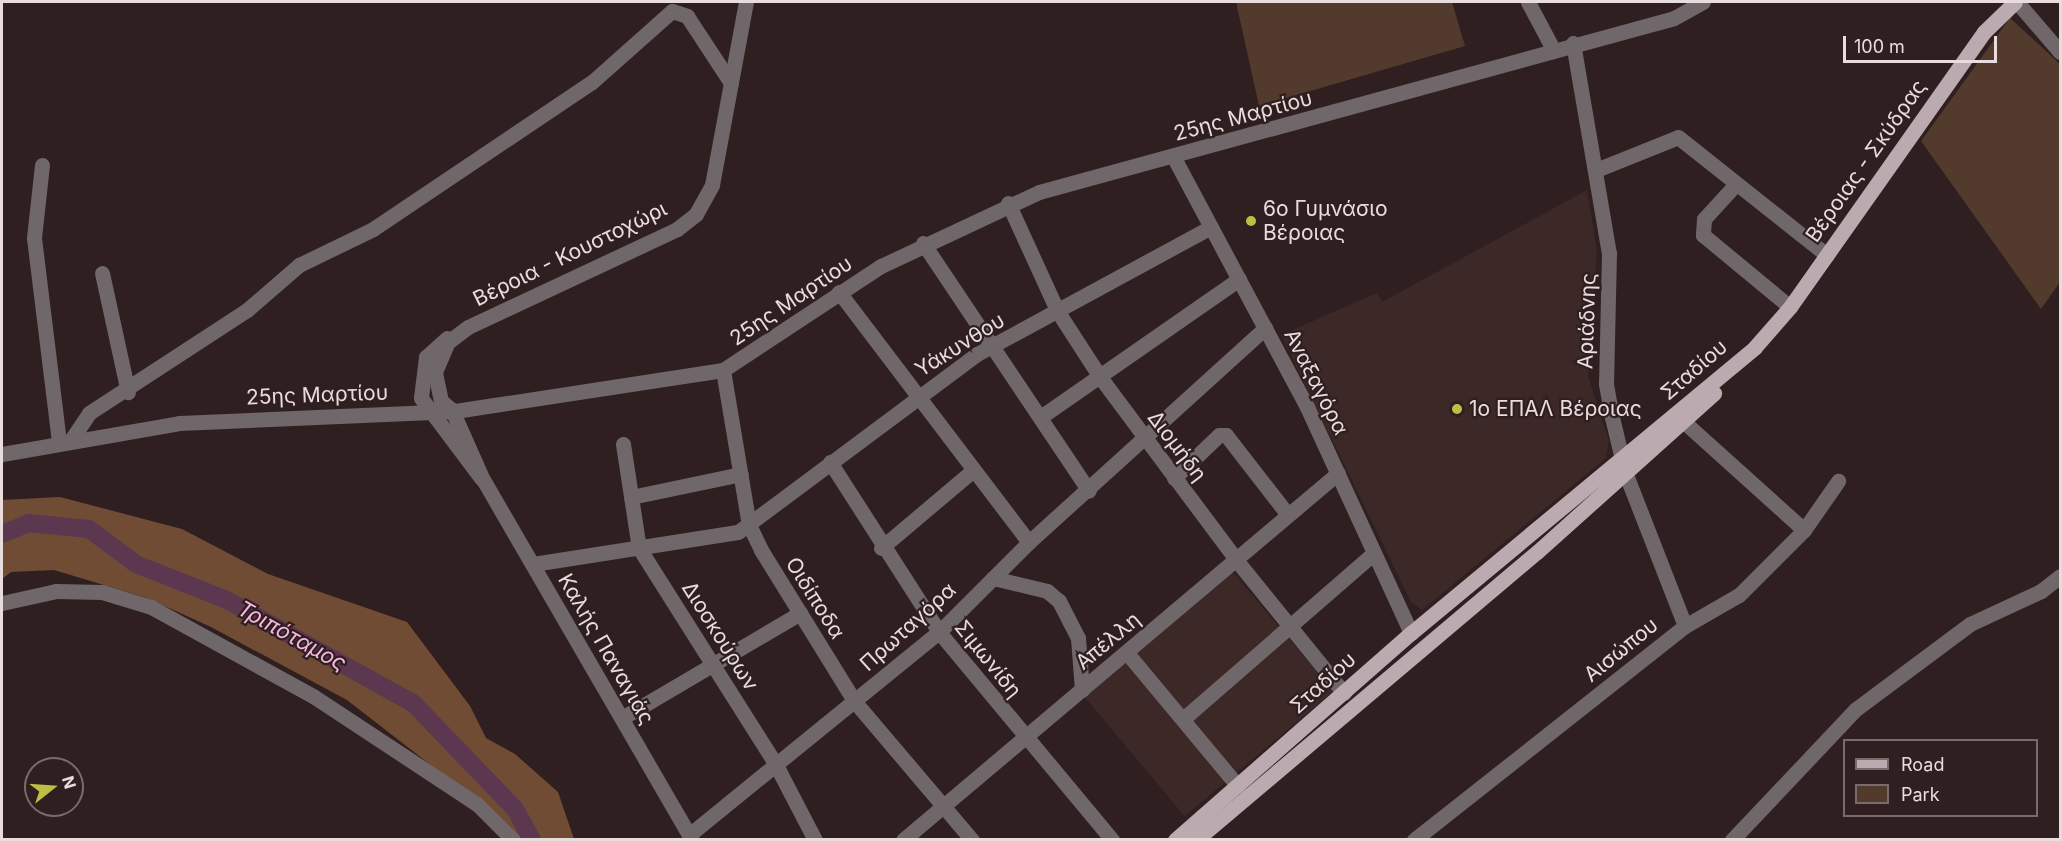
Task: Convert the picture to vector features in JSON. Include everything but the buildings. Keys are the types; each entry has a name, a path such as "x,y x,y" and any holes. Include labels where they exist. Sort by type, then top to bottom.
{"main road":[{"name":"Βέροιας - Σκύδρας","path":"1755,347 1790,307 1952,74 2016,2"},
{"name":"Σταδίου","path":"1196,840 1755,347"},
{"name":"Σταδίου","path":"1174,840 1411,633 1623,465 1683,422 1749,361 1755,347"}],"street":[{"name":"Βέροια - Κουστοχώρι","path":"427,412 420,393 426,357 458,333 677,229 696,214 712,185 746,2"},
{"path":"1528,2 1553,49"},
{"name":"25ης Μαρτίου","path":"2,454 65,441 214,420 452,410 723,370 839,292 923,243 1008,203 1573,43 1674,18 1703,2"},
{"path":"2016,2 2061,52"},
{"path":"65,441 89,413 128,392 247,310 299,265 373,229 592,82 672,11 687,16 730,83"},
{"name":"Αριάδνης","path":"1573,43 1609,253 1606,384 1623,465 1685,626"},
{"path":"1596,170 1678,137 1734,186 1827,255"},
{"name":"Αναξαγόρα","path":"1173,156 1265,328 1338,473 1411,633"},
{"path":"42,165 34,238 65,441"},
{"path":"1734,186 1704,219 1702,235 1790,307"},
{"name":"Διομήδη","path":"1008,203 1058,312 1100,376 1144,439 1237,561 1344,693"},
{"name":"Υάκυνθου","path":"749,525 916,398 994,345 1211,227"},
{"path":"923,243 1042,416 1089,491"},
{"path":"102,273 128,392"},
{"path":"1042,416 1239,279"},
{"path":"839,292 916,398 1029,542"},
{"name":"Πρωταγόρα","path":"691,837 939,632 1029,542 1089,491 1265,328"},
{"name":"Βέροια - Κουστοχώρι","path":"452,410 441,401 435,372 458,333"},
{"name":"Οιδίποδα","path":"723,370 749,525 855,702 972,840"},
{"name":"Καλής Παναγιάς","path":"452,410 483,480 691,837"},
{"name":"Καλής Παναγιάς","path":"427,412 483,480"},
{"path":"1683,422 1804,530"},
{"path":"1174,478 1219,435 1226,435 1288,515"},
{"name":"Διοσκούρων","path":"623,444 639,548 776,765 815,840"},
{"name":"Σιμωνίδη","path":"830,462 880,548 939,632 1113,840"},
{"path":"880,548 972,471"},
{"name":"Απέλλη","path":"903,840 1237,561 1338,473"},
{"path":"631,497 741,474"},
{"name":"Αισώπου","path":"1414,840 1685,626 1739,595 1804,530 1838,481"},
{"path":"533,564 639,548 749,525"},
{"path":"1183,719 1374,552"},
{"path":"1732,840 1856,709 1970,624 2041,591 2061,576"},
{"path":"993,578 1047,591 1059,601 1078,638 1082,690"},
{"path":"2,603 57,591 102,592 151,607 313,696 477,804 513,840"},
{"path":"622,718 800,613"},
{"path":"1127,653 1238,786"}],"shaded area":[{"name":"1ο ΕΠΑΛ Βέροιας","path":"1587,190 1597,251 1588,376 1609,441 1606,458 1422,610 1411,602 1281,335 1377,293 1382,302"},
{"path":"60,497 182,529 268,574 407,622 470,706 486,738 515,754 558,792 574,839 513,839 499,818 347,700 211,627 147,598 54,570 11,572 2,579 2,500"},
{"path":"1233,572 1333,692 1185,816 1084,697"}],"green space":[{"path":"1236,2 1452,2 1465,46 1259,106"},
{"path":"2010,18 2060,64 2060,282 2041,309 1921,141"}],"waterway":[{"name":"Τριπόταμος","path":"2,534 29,523 89,529 136,564 227,600 413,703 515,809 532,840"}],"place":[{"name":"6ο Γυμνάσιο Βέροιας","path":"1251,221"},
{"name":"1ο ΕΠΑΛ Βέροιας","path":"1457,409"}]}
